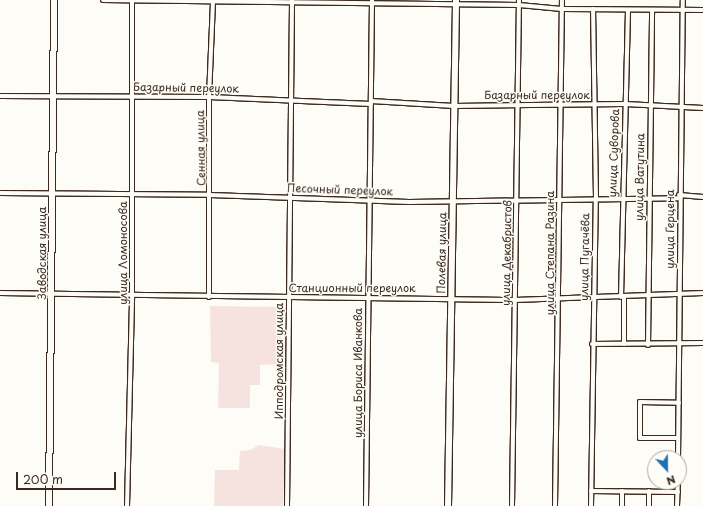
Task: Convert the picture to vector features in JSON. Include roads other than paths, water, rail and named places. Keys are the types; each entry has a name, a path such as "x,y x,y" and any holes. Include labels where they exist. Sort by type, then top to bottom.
{"main road":[{"name":"Заводская улица","path":"48,506 52,293 52,96 54,0"},
{"name":"Полевая улица","path":"448,506 456,2"}],"street":[{"path":"103,0 456,2 562,9 703,10"},
{"name":"улица Декабристов","path":"512,506 519,0"},
{"name":"улица Степана Разина","path":"556,506 562,0"},
{"name":"улица Герцена","path":"678,450 679,197 683,0"},
{"name":"улица Ломоносова","path":"128,506 132,294 132,1"},
{"name":"Сенная улица","path":"209,297 209,97 213,1"},
{"name":"Ипподромская улица","path":"287,506 292,2"},
{"name":"улица Бориса Иванкова","path":"366,506 372,2"},
{"name":"улица Пугачёва","path":"591,506 592,344 596,198 593,9"},
{"name":"улица Суворова","path":"624,344 622,198 628,10"},
{"name":"улица Ватутина","path":"648,345 652,10"},
{"name":"Базарный переулок","path":"0,96 209,97 454,106 650,104 681,105 703,108"},
{"name":"Песочный переулок","path":"0,192 52,194 210,195 370,200 703,197"},
{"name":"Станционный переулок","path":"0,293 515,300 703,293"},
{"path":"592,344 703,344"},
{"path":"678,438 640,438 640,402 679,403"},
{"path":"591,491 678,492 677,506"},
{"path":"622,491 622,506"},
{"path":"649,491 649,506"}]}
